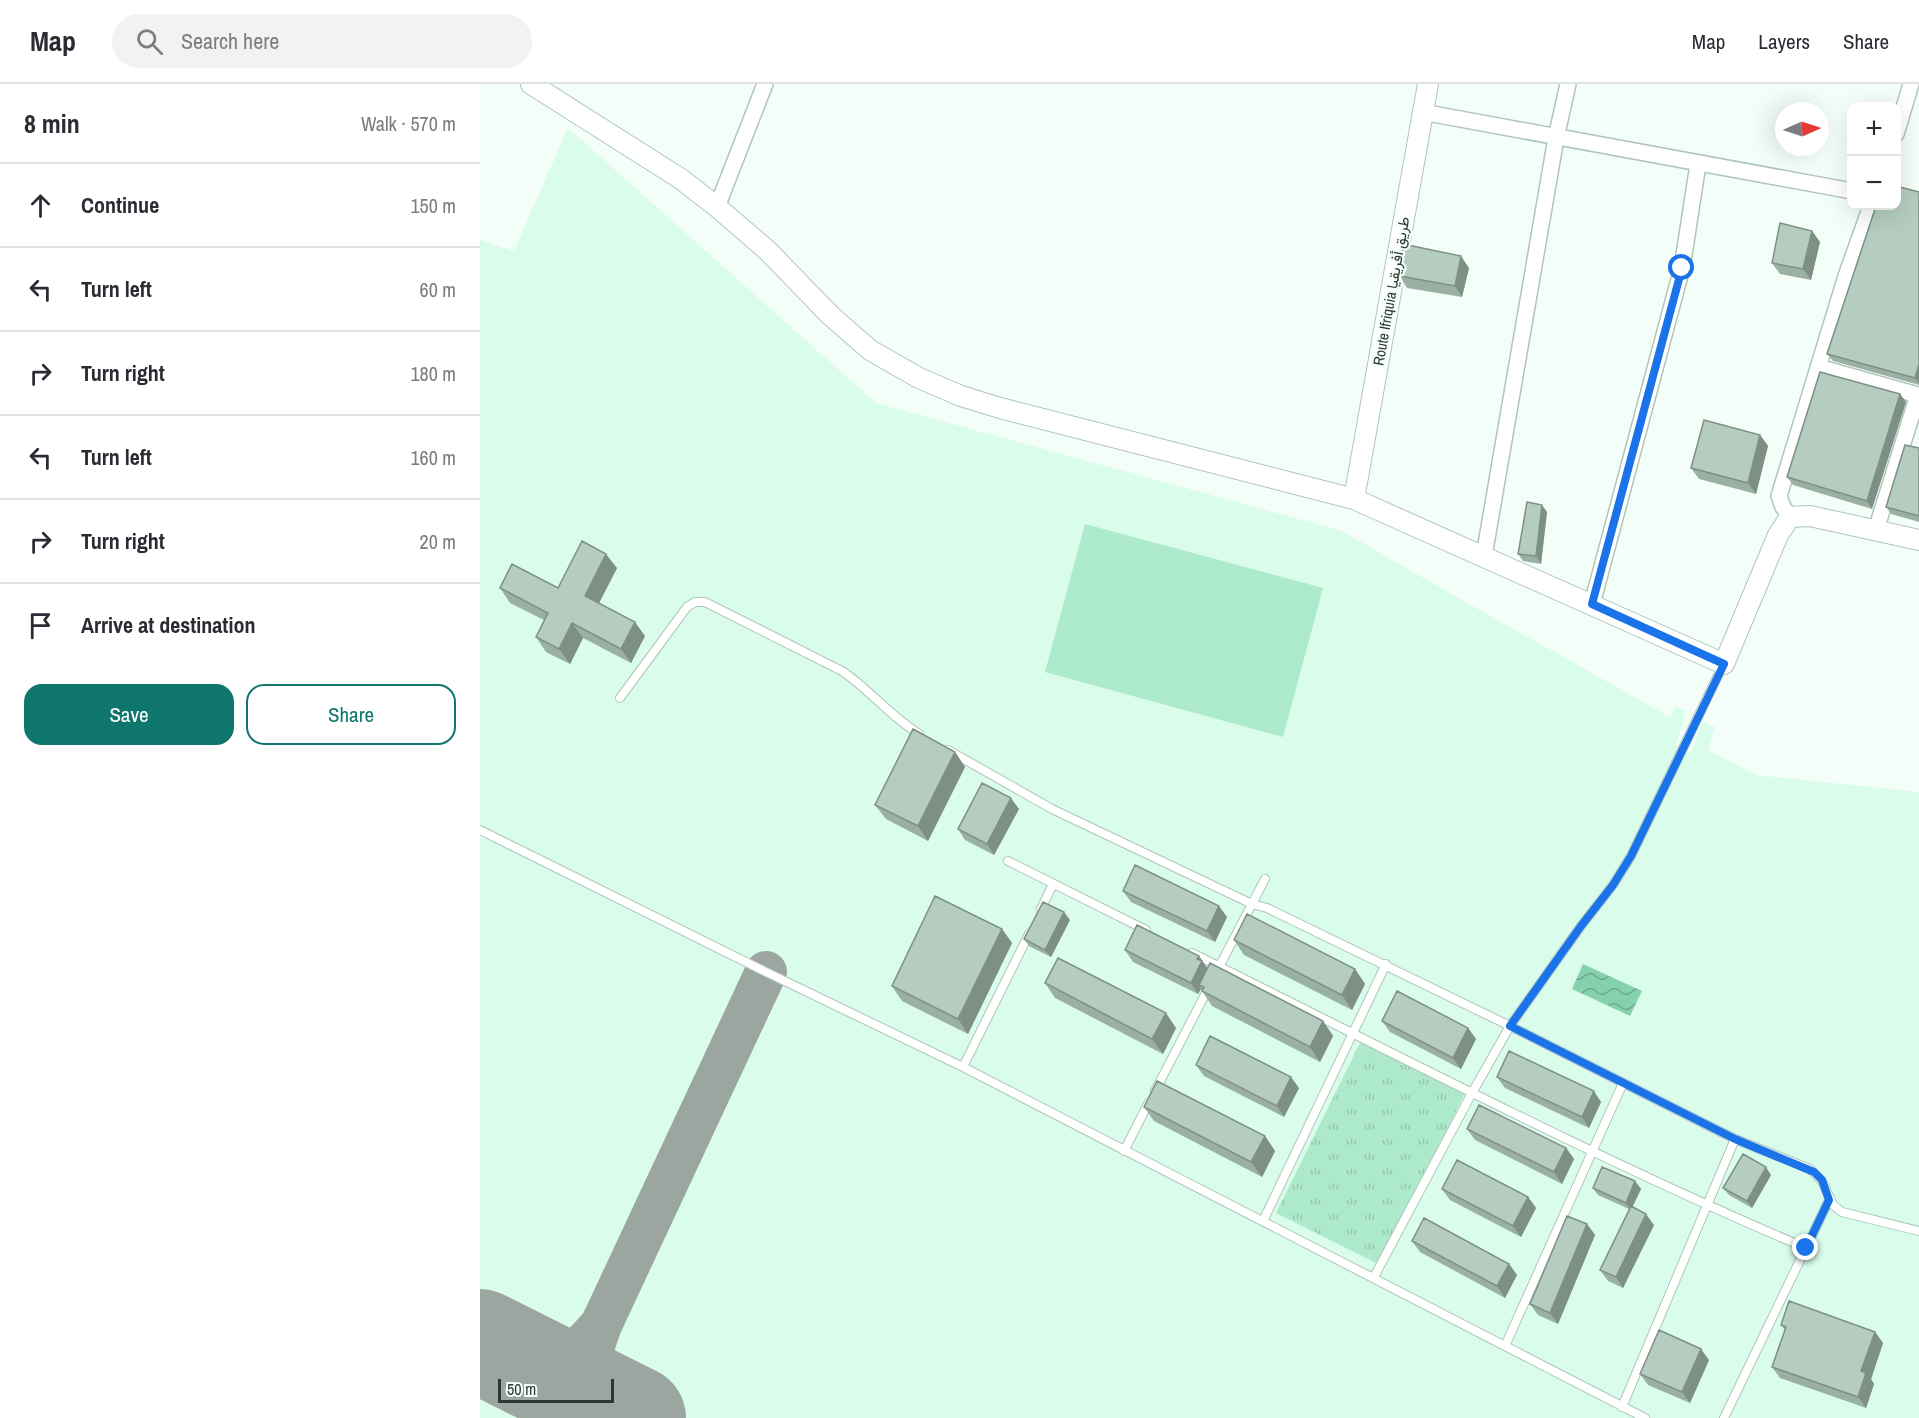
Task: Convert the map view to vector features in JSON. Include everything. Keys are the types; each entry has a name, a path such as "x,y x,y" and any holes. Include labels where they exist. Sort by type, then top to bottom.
{"street":[{"path":"531,84 681,179 768,251 830,315 870,350 919,378 961,396 1000,408 1354,499 1724,664 1778,535 1790,517"},
{"path":"717,207 765,84"},
{"name":"Route Ifriquia طريق أفريقيا","path":"1354,499 1428,84"},
{"path":"1484,556 1556,138 1568,84"},
{"path":"1901,117 1911,84"},
{"path":"1422,112 1847,190"},
{"path":"1592,604 1682,268 1698,164"},
{"path":"1790,517 1779,496 1846,276 1870,210"},
{"path":"1818,367 1918,395 1876,530"},
{"path":"1790,517 1810,516 1919,540"}],"lane":[{"path":"620,698 687,607 695,602 705,602 842,671 899,721 927,739"},
{"path":"1374,1277 1510,1026 1613,885 1631,856 1724,664"},
{"path":"938,745 1052,809 1252,904 1267,908 1386,964 1735,1139 1814,1172 1822,1180 1829,1200 1838,1209 1848,1214 1919,1230"},
{"path":"480,830 963,1067 1645,1418"},
{"path":"1008,861 1157,935"},
{"path":"1124,1151 1264,879"},
{"path":"1037,916 1053,884"},
{"path":"963,1067 1032,927"},
{"path":"1188,951 1592,1152 1706,1206 1806,1248"},
{"path":"1263,1221 1386,964"},
{"path":"1505,1346 1623,1083"},
{"path":"1622,1407 1735,1139"},
{"path":"1724,1418 1829,1200"}],"shaded area":[{"path":"568,128 876,403 1342,531 1670,717 1677,707 1686,711 1676,745 1691,754 1703,722 1715,727 1708,750 1756,775 1919,792 1919,1418 480,1418 480,240 514,251"}],"green space":[{"path":"1085,524 1323,588 1283,737 1045,672"},
{"path":"1362,1039 1466,1091 1380,1265 1276,1213"}],"water":[{"path":"1583,964 1642,991 1630,1016 1572,989"}],"building":[{"path":"1901,187 1919,192 1919,364 1915,378 1827,354 1875,210 1901,210"},
{"path":"1780,223 1812,231 1803,269 1772,263"},
{"path":"1403,244 1461,256 1455,286 1400,276"},
{"path":"1820,372 1900,394 1867,501 1787,477"},
{"path":"1704,420 1760,435 1748,483 1691,468"},
{"path":"1905,445 1919,448 1919,516 1886,507"},
{"path":"1527,502 1542,505 1536,556 1518,554"},
{"path":"582,541 606,554 585,596 635,622 621,649 572,623 559,649 536,637 548,613 500,588 512,564 558,588"},
{"path":"913,729 955,752 918,826 875,805"},
{"path":"982,783 1011,798 987,844 958,829"},
{"path":"1135,865 1219,906 1207,931 1123,891"},
{"path":"935,896 1002,929 958,1019 892,986"},
{"path":"1043,902 1064,912 1045,950 1024,939"},
{"path":"1247,914 1355,969 1342,995 1234,940"},
{"path":"1137,925 1199,956 1197,959 1202,961 1191,983 1125,950"},
{"path":"1058,958 1166,1013 1152,1039 1045,983"},
{"path":"1210,963 1323,1021 1310,1047 1202,991 1204,987 1199,985"},
{"path":"1397,991 1468,1028 1453,1058 1382,1021"},
{"path":"1210,1036 1291,1077 1277,1106 1196,1065"},
{"path":"1509,1051 1594,1091 1582,1117 1497,1077"},
{"path":"1157,1081 1265,1136 1251,1162 1144,1107"},
{"path":"1479,1105 1566,1148 1554,1172 1467,1129"},
{"path":"1743,1154 1766,1167 1747,1201 1723,1188"},
{"path":"1457,1160 1528,1197 1513,1226 1442,1189"},
{"path":"1602,1167 1635,1181 1626,1203 1593,1188"},
{"path":"1631,1206 1646,1214 1616,1277 1600,1270"},
{"path":"1567,1216 1587,1224 1550,1313 1530,1304"},
{"path":"1424,1218 1509,1264 1497,1286 1412,1241"},
{"path":"1789,1301 1875,1332 1861,1371 1866,1373 1858,1397 1772,1367 1786,1327 1781,1325"},
{"path":"1659,1330 1701,1349 1682,1392 1640,1374"}],"taxiway":[{"path":"491,1347 535,1356 557,1356 578,1348 601,1325 766,972"},
{"path":"601,1325 594,1348 596,1367 605,1385 631,1416"}],"runway":[{"path":"480,1341 634,1418"}],"route":[{"path":"1682,268 1592,604 1724,664 1631,856 1613,885 1510,1026 1735,1139 1810,1169 1817,1174 1824,1184 1829,1200 1806,1248"}]}
